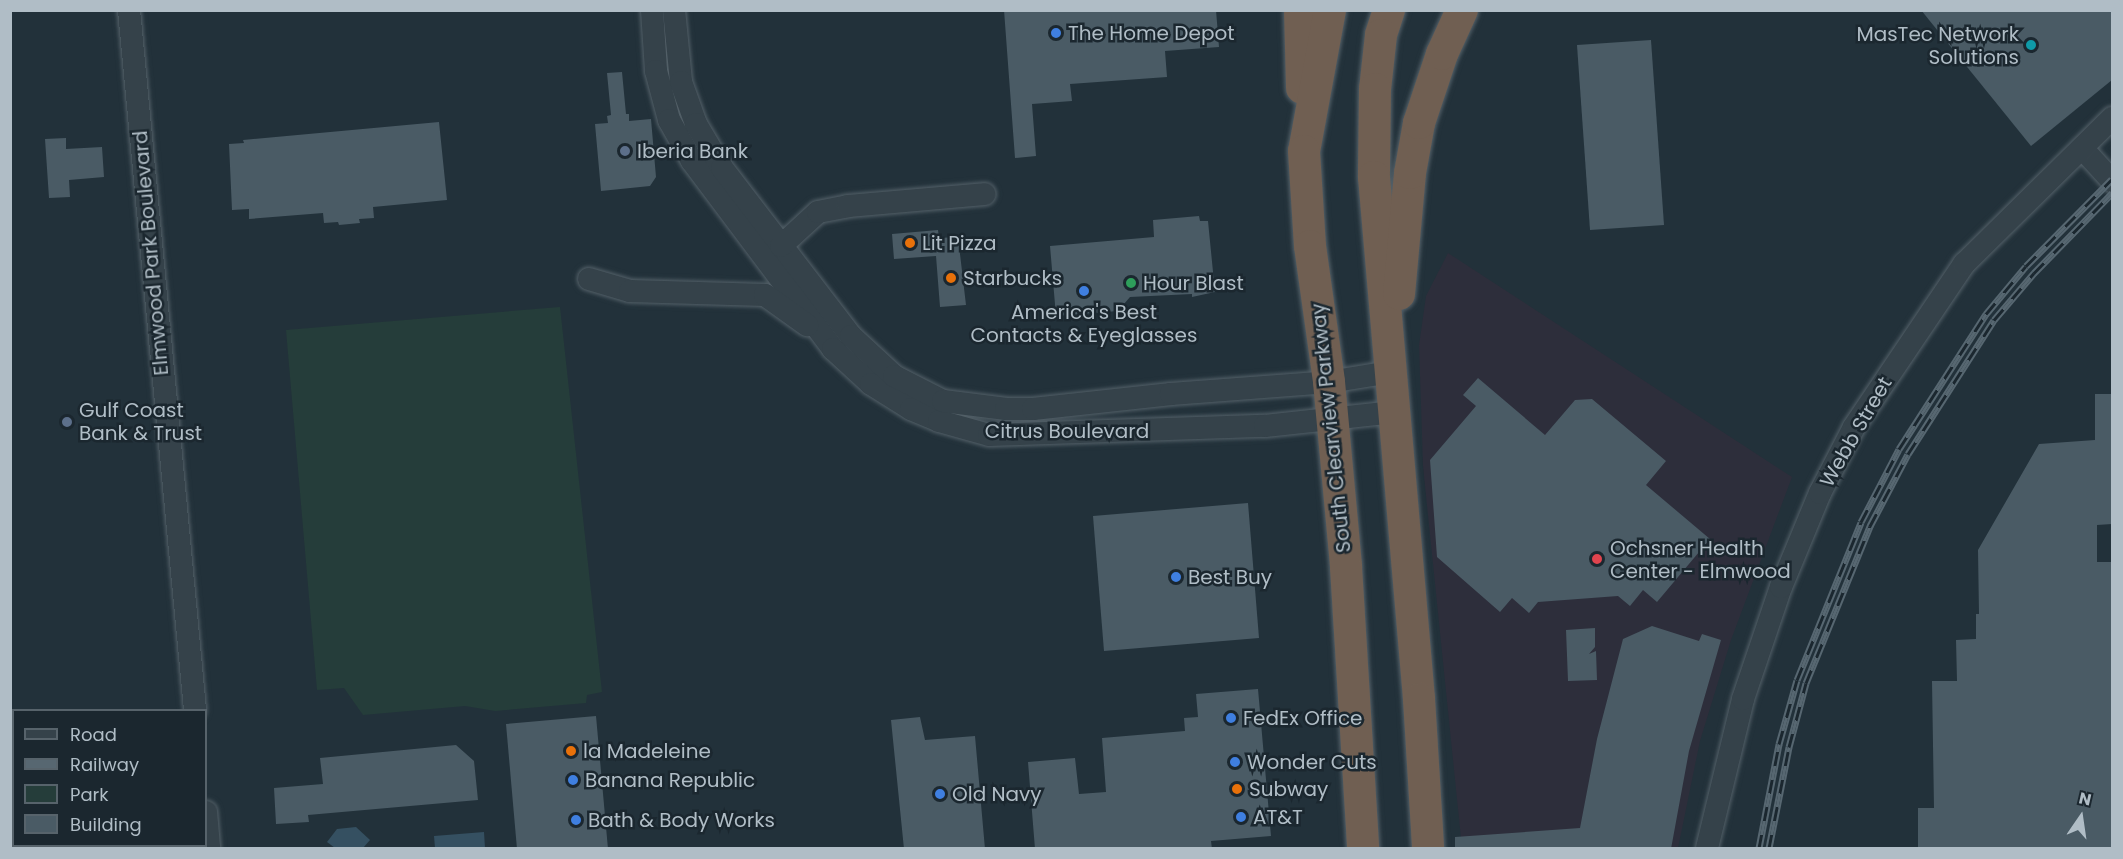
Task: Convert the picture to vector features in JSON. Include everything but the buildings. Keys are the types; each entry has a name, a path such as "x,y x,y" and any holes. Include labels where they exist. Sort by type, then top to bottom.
{"highway":[{"path":"1300,10 1304,151"},
{"name":"South Clearview Parkway","path":"1330,10 1304,151 1310,246 1329,382 1346,567 1363,849"},
{"path":"1389,10 1382,35 1375,89 1374,177 1419,699 1428,849"},
{"path":"1391,372 1410,173 1419,123 1442,54 1462,10"},
{"path":"1360,811 1382,849"}],"street":[{"name":"Elmwood Park Boulevard","path":"129,10 195,709"},
{"name":"Citrus Boulevard","path":"652,10 656,70 669,120 692,161 825,338 871,384 911,409 939,421 988,435 1264,426 1394,412"},
{"name":"Citrus Boulevard","path":"674,10 681,82 696,124 722,168 851,336 894,376 943,401 1006,409 1033,409 1171,394 1329,382 1391,372"},
{"name":"Webb Street","path":"1707,849 1743,699 1782,587 1820,493 1854,427 1964,264 2112,118"},
{"path":"2082,147 2112,181"},
{"path":"781,246 818,212 848,206 984,194"},
{"path":"589,279 630,291 765,295 825,338"},
{"path":"207,824 209,849"}],"shaded area":[{"name":"Ochsner Health Center - Elmwood","path":"1448,253 1792,477 1731,640 1700,741 1678,848 1462,848 1423,466 1419,345 1426,296"},
{"path":"356,827 370,840 363,848 335,848 327,842 337,829"},
{"path":"484,832 485,848 435,848 434,836"}],"green space":[{"path":"560,307 602,692 587,695 586,703 495,711 465,706 363,715 344,688 317,690 286,330"}],"railway":[{"path":"1759,848 1779,744 1797,680 1861,522 1899,449 1986,314 2026,266 2112,179"},
{"path":"1769,848 1789,747 1806,683 1870,526 1908,454 1994,320 2034,273 2112,193"}],"place":[{"name":"The Home Depot","path":"1056,33"},
{"name":"MasTec Network Solutions","path":"2031,45"},
{"name":"Iberia Bank","path":"625,151"},
{"name":"Lit Pizza","path":"910,243"},
{"name":"Starbucks","path":"951,278"},
{"name":"Hour Blast","path":"1131,283"},
{"name":"America's Best Contacts & Eyeglasses","path":"1084,291"},
{"name":"Gulf Coast Bank & Trust","path":"67,422"},
{"name":"Ochsner Health Center - Elmwood","path":"1597,559"},
{"name":"Best Buy","path":"1176,577"},
{"name":"FedEx Office","path":"1231,718"},
{"name":"la Madeleine","path":"571,751"},
{"name":"Wonder Cuts","path":"1235,762"},
{"name":"Banana Republic","path":"573,780"},
{"name":"Subway","path":"1237,789"},
{"name":"Old Navy","path":"940,794"},
{"name":"AT&T","path":"1241,817"},
{"name":"Bath & Body Works","path":"576,820"}]}
